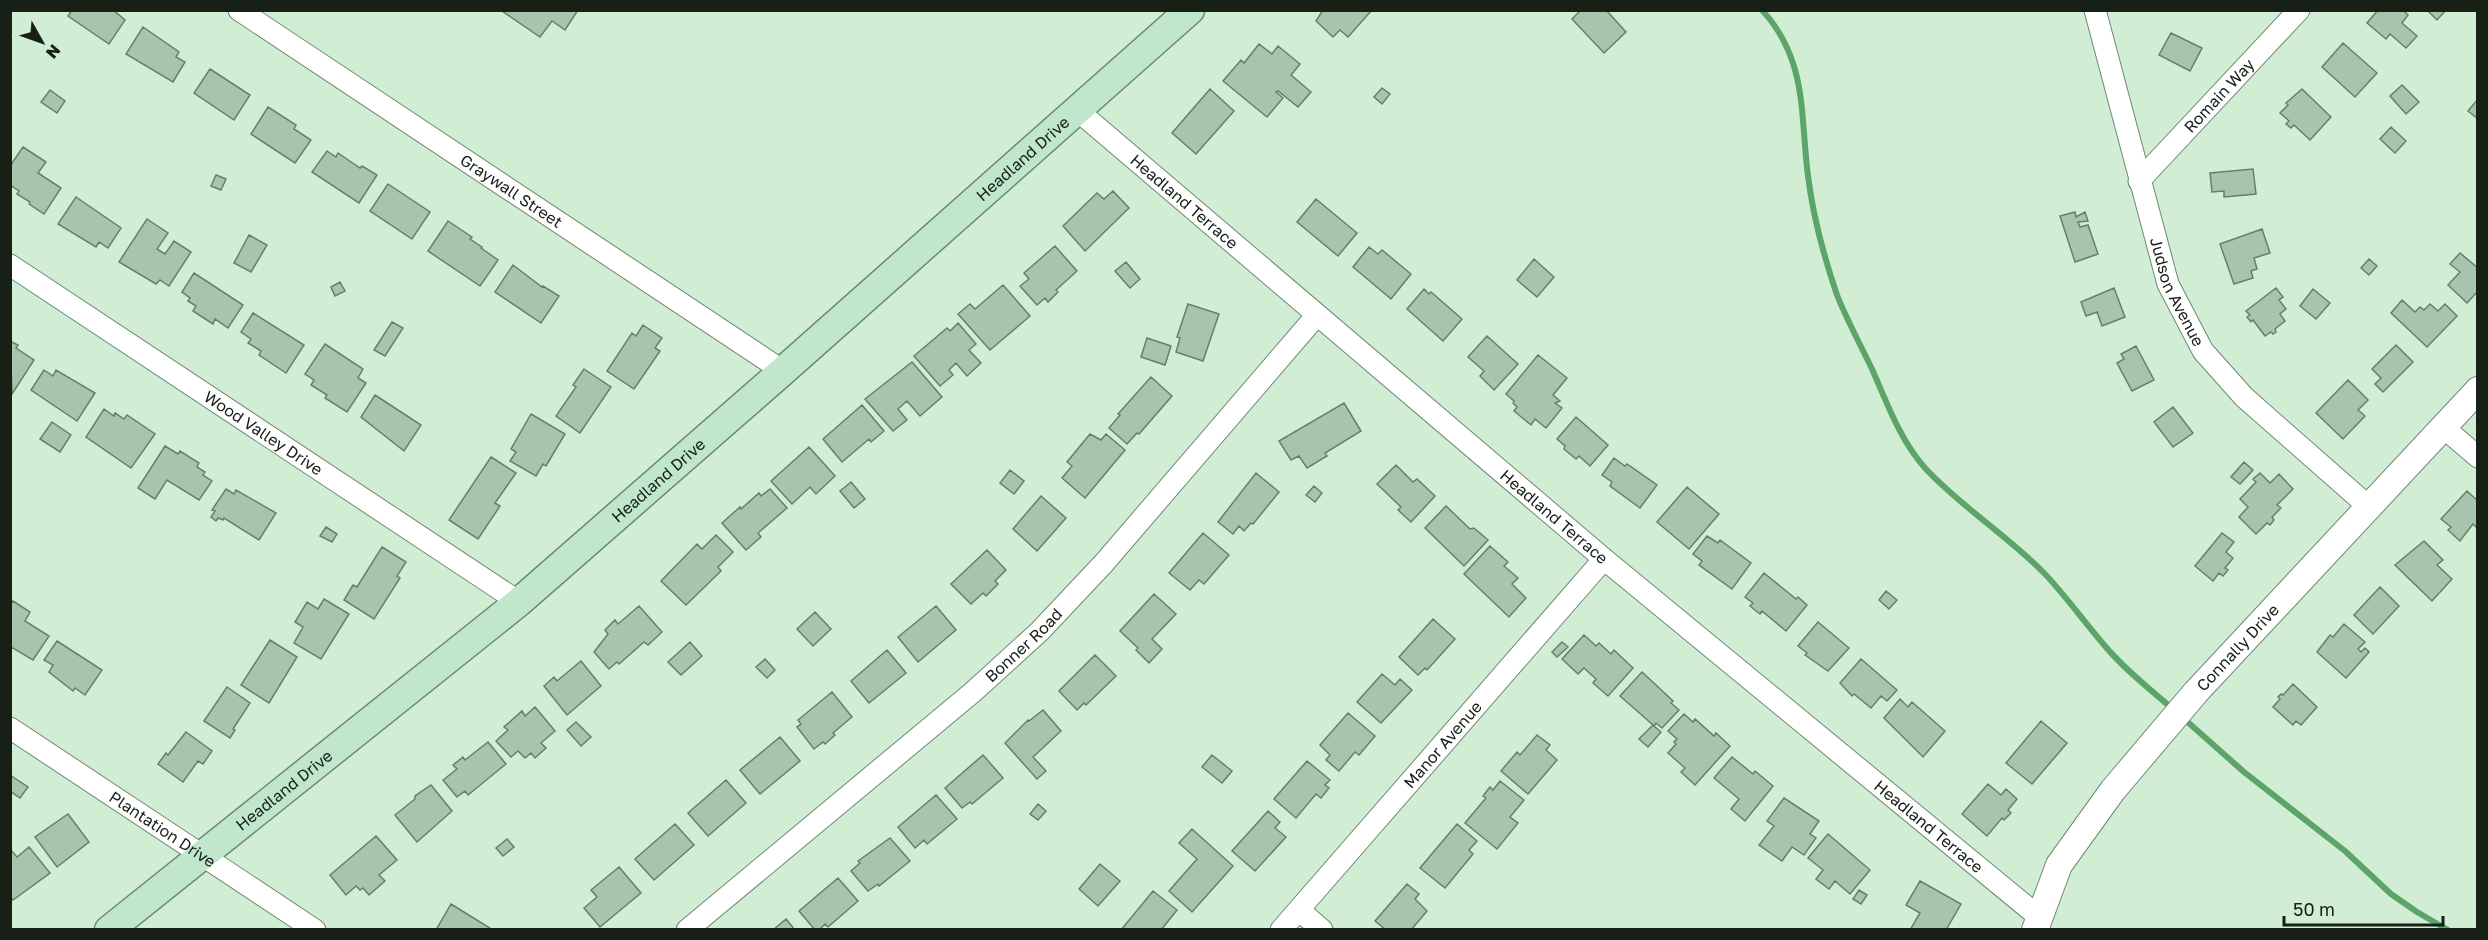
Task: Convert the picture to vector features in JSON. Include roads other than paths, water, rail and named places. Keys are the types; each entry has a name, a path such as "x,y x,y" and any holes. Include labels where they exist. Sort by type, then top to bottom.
{"main road":[{"name":"Headland Drive","path":"109,930 519,602 1190,10"}],"street":[{"name":"Graywall Street","path":"239,10 783,371"},
{"name":"Judson Avenue","path":"2095,10 2168,284 2203,351 2244,397 2369,507"},
{"name":"Romain Way","path":"2139,181 2299,10"},
{"name":"Headland Terrace","path":"1077,110 1604,559 2037,923"},
{"name":"Wood Valley Drive","path":"10,265 519,602"},
{"name":"Bonner Road","path":"687,930 973,692 1040,631 1104,563 1317,315"},
{"name":"Connally Drive","path":"2037,923 2059,865 2113,790 2196,692 2478,390"},
{"path":"2443,427 2478,457"},
{"name":"Manor Avenue","path":"1281,930 1604,559"},
{"name":"Plantation Drive","path":"10,728 315,930"},
{"path":"1299,910 1322,930"}],"waterway":[{"path":"1762,10 1777,29 1795,68 1813,206 1823,251 1837,295 1908,446 1939,482 2030,559 2113,655 2138,680 2174,710"},
{"path":"2182,717 2244,772 2345,851 2391,894 2448,930"}]}
